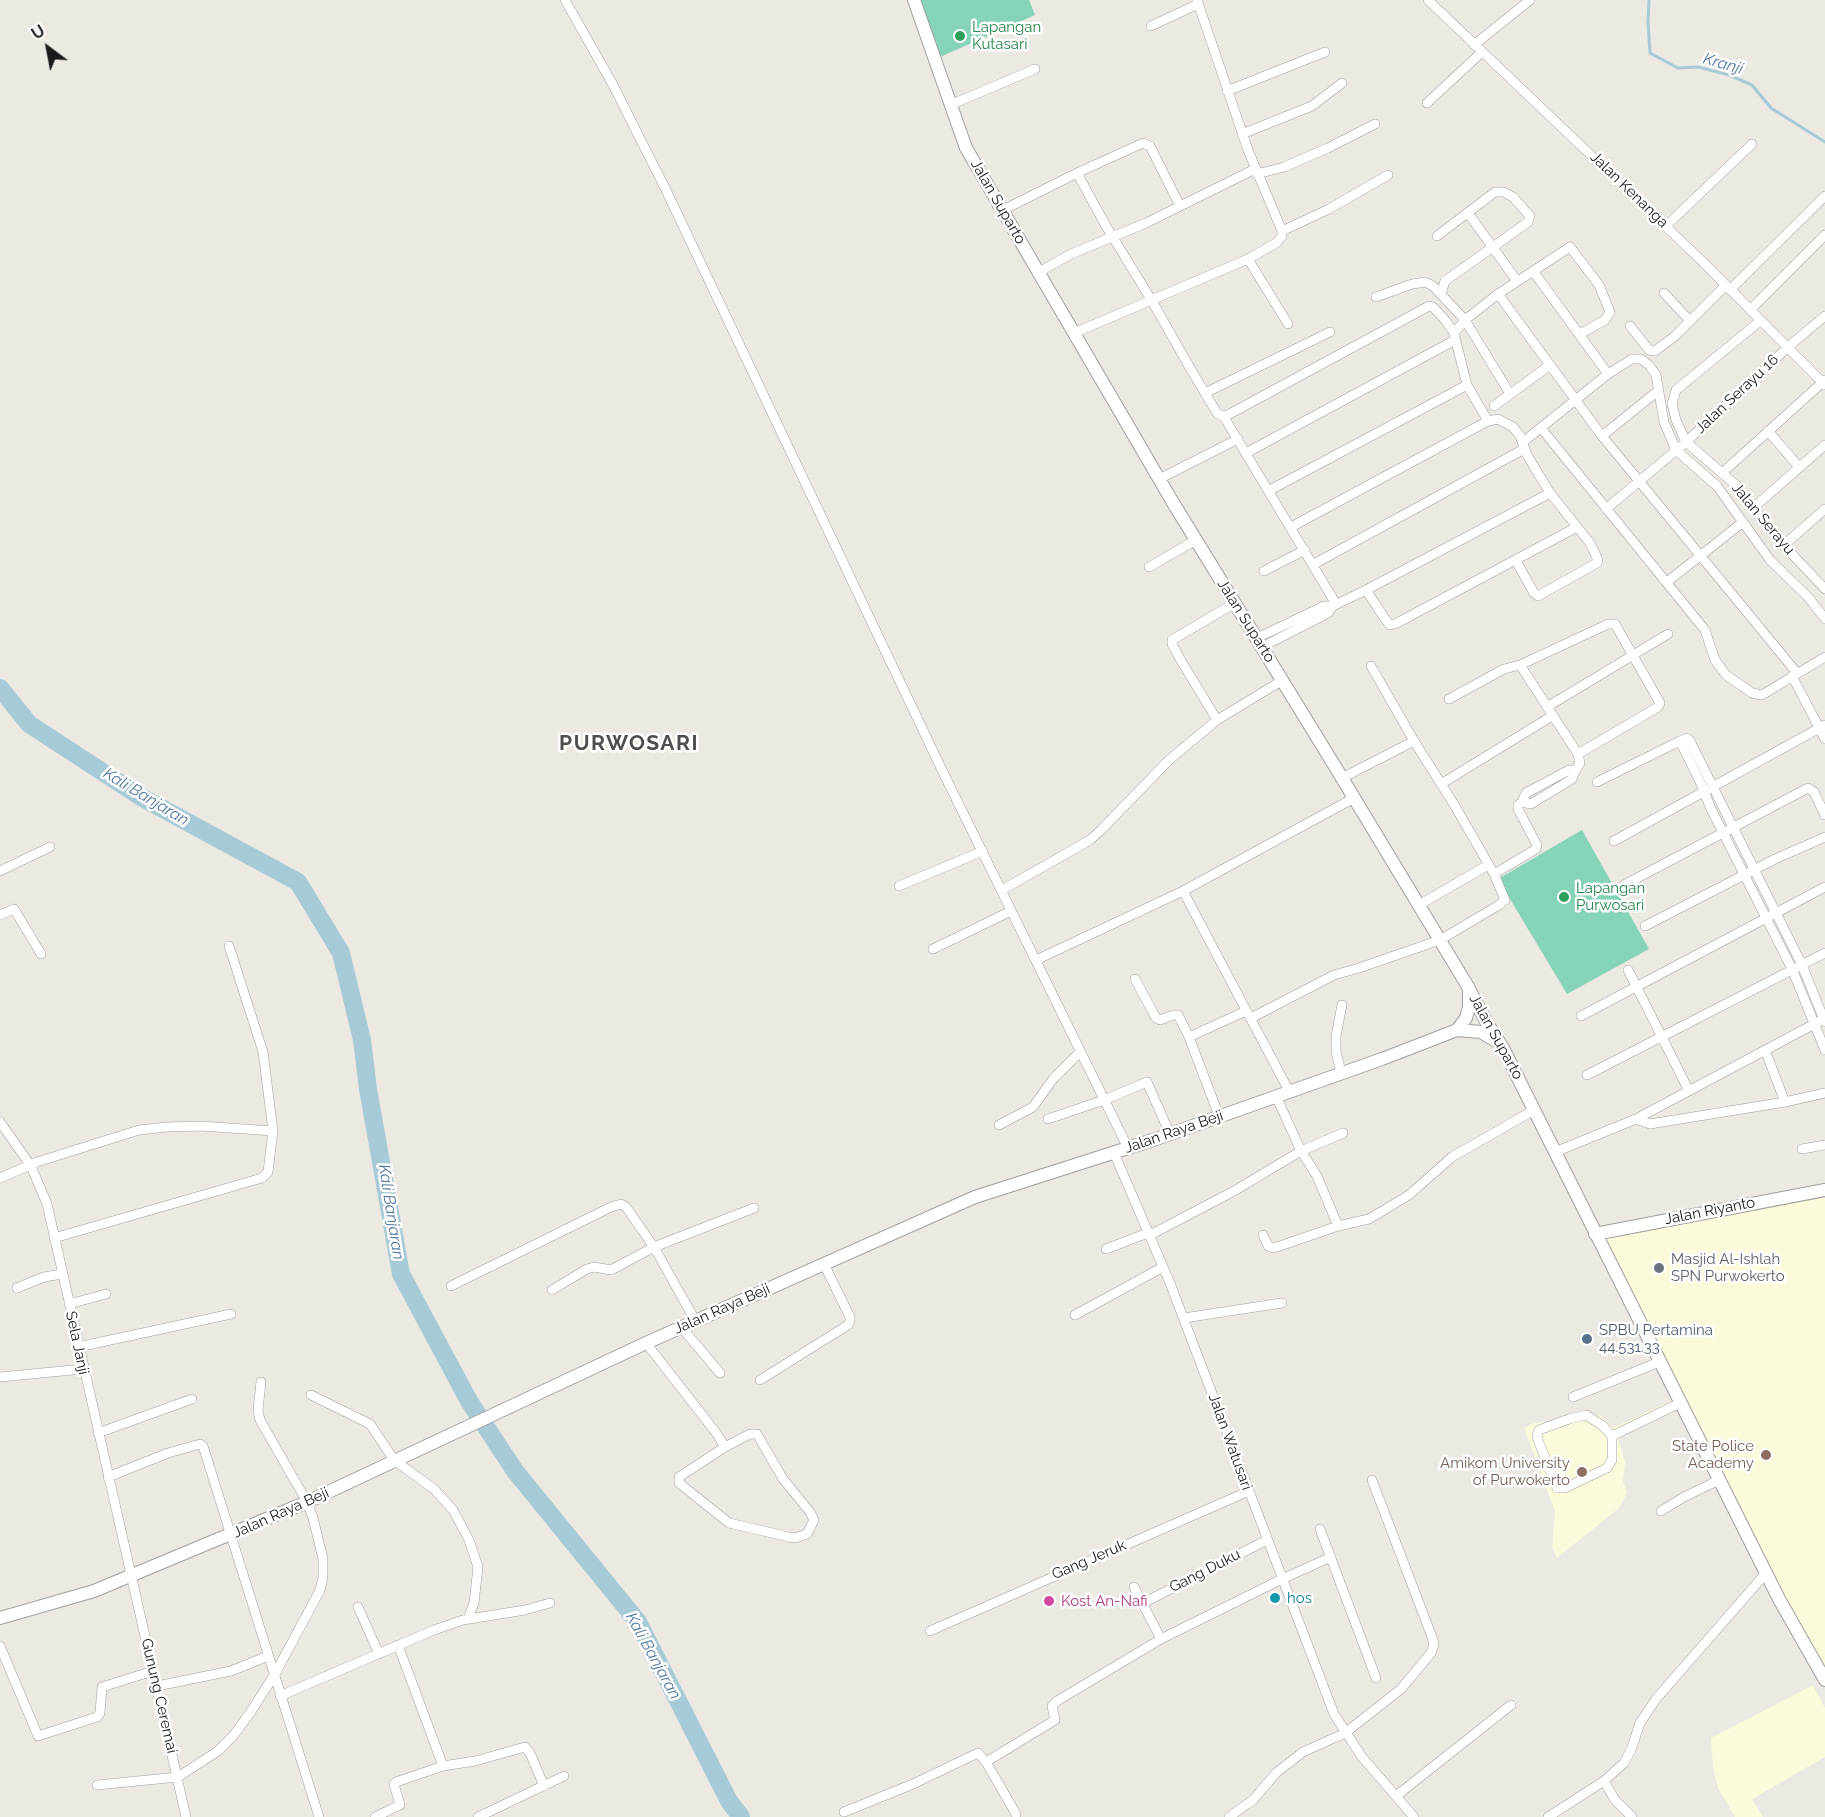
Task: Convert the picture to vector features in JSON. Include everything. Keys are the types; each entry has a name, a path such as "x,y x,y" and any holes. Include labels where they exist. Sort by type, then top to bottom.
{"street":[{"path":"565,0 612,82 665,188 921,726 1128,1148"},
{"name":"Jalan Suparto","path":"914,0 966,148 1159,478 1419,905 1503,1048 1766,1573 1825,1680"},
{"name":"Jalan Kenanga","path":"1428,0 1665,226 1824,383"},
{"path":"1474,45 1530,0"},
{"path":"1074,333 1248,259 1280,239 1282,231 1242,134 1197,2 1151,26"},
{"path":"1227,91 1325,52"},
{"path":"1427,103 1482,52"},
{"path":"950,105 1035,69"},
{"path":"1242,134 1312,106 1342,82"},
{"path":"1039,272 1071,254 1256,171 1284,167 1375,124"},
{"path":"1003,210 1137,145 1147,144 1180,206"},
{"path":"1665,226 1752,144"},
{"path":"1077,173 1217,413 1224,417 1270,490 1314,564 1335,605"},
{"path":"1282,231 1329,209 1388,175"},
{"path":"1437,236 1489,195 1499,191 1513,197 1530,216 1528,222 1445,281 1441,294"},
{"path":"1629,326 1649,350 1655,351 1675,336 1825,196"},
{"path":"1468,213 1517,281"},
{"path":"1750,310 1825,235"},
{"path":"1246,453 1455,337 1465,320 1498,294 1570,247 1599,285 1611,312 1605,320 1580,334"},
{"path":"1248,259 1288,324"},
{"path":"1533,270 1608,374"},
{"path":"1376,297 1425,282 1433,286 1465,320 1510,394"},
{"path":"1664,293 1690,321"},
{"path":"1498,294 1602,436 1795,675 1822,727 1825,739"},
{"path":"1224,417 1429,306 1433,306 1446,321 1455,337 1467,385 1488,421"},
{"name":"Jalan Serayu 16","path":"1606,509 1686,442 1788,347 1825,316"},
{"name":"Jalan Serayu","path":"1760,321 1676,390 1672,404 1686,442 1736,485 1783,546 1824,587"},
{"path":"1205,393 1330,332"},
{"path":"1314,564 1523,446 1541,428 1608,374 1632,359 1641,359 1656,375 1664,422 1676,450 1717,486 1770,560 1809,598 1825,619"},
{"path":"1494,406 1550,366"},
{"path":"1722,473 1824,383"},
{"path":"1270,490 1467,385"},
{"path":"1602,436 1659,390"},
{"path":"1291,527 1488,421 1498,419 1513,427 1550,493 1590,543 1598,560 1597,563 1538,596 1516,561"},
{"path":"1541,428 1705,630 1715,660 1726,675 1758,696 1825,657"},
{"path":"1768,431 1799,467"},
{"path":"1159,478 1238,439"},
{"path":"1753,508 1825,445"},
{"path":"1259,643 1324,606 1335,605 1366,590 1550,493"},
{"path":"1783,546 1825,509"},
{"path":"1667,582 1743,522"},
{"path":"1366,590 1384,619 1390,624 1397,623 1577,527"},
{"path":"1149,567 1196,540"},
{"path":"1264,571 1305,550"},
{"path":"1217,720 1180,659 1172,640 1235,603"},
{"path":"1449,699 1504,669 1520,665 1612,624 1617,626 1660,703 1658,707 1578,754"},
{"path":"1441,784 1668,634"},
{"path":"1419,905 1536,849 1537,845 1518,805 1526,793 1565,771 1575,771 1580,763 1578,754 1520,665"},
{"path":"1189,1037 1313,988 1334,975 1440,940 1505,900 1491,869 1371,666"},
{"path":"1002,890 1096,835 1169,760 1217,720 1282,680"},
{"path":"1614,841 1822,727"},
{"path":"1342,778 1414,741"},
{"path":"1555,1152 1636,1119 1814,1023 1825,1020 1777,914 1732,828 1680,741 1597,782"},
{"path":"1622,886 1808,788 1814,792 1825,815"},
{"path":"1708,790 1723,833 1792,969 1825,1050"},
{"path":"1036,960 1183,891 1354,798"},
{"path":"1646,926 1775,859 1825,837"},
{"path":"0,871 50,847"},
{"path":"899,886 983,851"},
{"path":"1581,1016 1825,887"},
{"path":"1183,891 1290,1091"},
{"path":"0,915 14,909 41,954"},
{"path":"933,949 1011,911"},
{"path":"54,1238 261,1178 268,1172 273,1131 263,1052 230,946"},
{"path":"1587,1075 1825,953"},
{"path":"1628,970 1689,1091"},
{"path":"1134,979 1156,1018 1160,1020 1178,1015 1189,1037 1219,1116"},
{"path":"1457,1030 1466,1018 1470,1007 1467,985"},
{"path":"1341,1073 1336,1051 1336,1036 1342,1005"},
{"path":"1457,1030 1481,1032 1503,1048"},
{"name":"Jalan Raya Beji","path":"0,1618 94,1591 308,1502 646,1343 975,1197 1170,1134 1457,1030"},
{"path":"1765,1050 1785,1102"},
{"path":"999,1125 1033,1107 1053,1079 1080,1052"},
{"path":"1048,1119 1104,1100 1147,1082 1170,1134"},
{"path":"1636,1119 1650,1124 1785,1102 1825,1093"},
{"path":"1276,1096 1302,1151 1317,1176 1338,1226"},
{"path":"1263,1235 1268,1246 1274,1248 1338,1226 1369,1219 1412,1192 1452,1157 1534,1110"},
{"name":"Sela Janji","path":"0,1122 31,1166 47,1204 132,1575"},
{"path":"0,1178 37,1162 139,1131 187,1126 273,1131"},
{"path":"1106,1249 1150,1233 1234,1191 1302,1151 1343,1133"},
{"path":"1802,1149 1825,1145"},
{"name":"Jalan Watusari","path":"1114,1153 1150,1233 1184,1318 1334,1714 1362,1757 1414,1817"},
{"name":"Jalan Riyanto","path":"1595,1234 1825,1190"},
{"path":"451,1286 621,1204 626,1207 654,1247 696,1322"},
{"path":"552,1290 587,1269 594,1267 611,1270 654,1247 754,1208"},
{"path":"760,1380 848,1325 850,1317 824,1264"},
{"path":"1075,1315 1163,1267"},
{"path":"17,1288 44,1277 62,1274"},
{"path":"69,1304 106,1294"},
{"path":"1184,1318 1282,1303"},
{"path":"78,1347 231,1314"},
{"path":"682,1328 720,1374"},
{"path":"646,1343 725,1447"},
{"path":"1573,1397 1659,1362"},
{"path":"0,1377 83,1369"},
{"path":"97,1785 178,1777 218,1751 233,1736 314,1603 323,1577 323,1558 308,1502 260,1420 258,1410 261,1382"},
{"path":"311,1395 370,1424 394,1460 444,1499 460,1519 478,1567 474,1603 468,1619"},
{"path":"98,1433 192,1399"},
{"path":"1612,1437 1680,1403"},
{"path":"1586,1415 1603,1426 1612,1437 1612,1460 1607,1468 1560,1489 1554,1484 1537,1435 1539,1430 1586,1415"},
{"path":"757,1434 783,1479 810,1512 814,1521 807,1534 795,1538 729,1523 679,1483 679,1477 725,1447 747,1435 757,1434"},
{"path":"108,1477 168,1453 200,1444 203,1446 319,1817"},
{"path":"1229,1817 1253,1800 1276,1773 1304,1752 1344,1732 1401,1689 1420,1668 1434,1647 1372,1480"},
{"path":"1661,1511 1719,1480"},
{"name":"Gang Jeruk","path":"930,1631 1249,1491"},
{"path":"1320,1529 1376,1678"},
{"name":"Gang Duku","path":"1143,1603 1267,1540"},
{"path":"986,1762 1055,1720 1052,1704 1161,1639 1331,1557"},
{"path":"1548,1817 1604,1781 1624,1763 1640,1723 1656,1699 1766,1573"},
{"name":"Gunung Ceremai","path":"132,1575 186,1817"},
{"path":"1134,1587 1161,1639"},
{"path":"280,1696 434,1629 468,1619 525,1610 549,1603"},
{"path":"358,1607 379,1654"},
{"path":"398,1645 443,1766"},
{"path":"0,1646 38,1736 97,1717 100,1715 103,1687 153,1671"},
{"path":"157,1686 231,1671 268,1656"},
{"path":"1396,1796 1511,1705"},
{"path":"375,1817 400,1804 394,1784 396,1782 443,1766 475,1761 525,1747 530,1753 544,1786"},
{"path":"844,1812 980,1754 1016,1814"},
{"path":"478,1817 564,1776"},
{"path":"1604,1781 1615,1800 1631,1817"}],"shaded area":[{"name":"State Police Academy","path":"1825,1190 1825,1680 1595,1234"},
{"name":"Amikom University of Purwokerto","path":"1671,1401 1676,1411 1618,1438 1625,1463 1623,1481 1627,1493 1619,1508 1557,1558 1552,1548 1555,1511 1524,1428 1535,1423 1567,1421 1599,1415 1613,1428"},
{"path":"1813,1685 1825,1708 1825,1757 1752,1799 1763,1817 1735,1817 1718,1788 1713,1768 1711,1738"}],"green space":[{"name":"Lapangan Kutasari","path":"921,0 1029,0 1035,15 940,57"},
{"name":"Lapangan Purwosari","path":"1582,830 1649,949 1567,994 1498,879"}],"waterway":[{"name":"Kranji","path":"1649,0 1650,53 1678,68 1698,67 1729,75 1752,85 1771,108 1825,142"},
{"name":"Kali Banjaran","path":"0,688 29,724 141,797 298,882 341,953 362,1040 368,1089 401,1274 469,1401 515,1471 638,1622 729,1801 741,1817"}],"place":[{"name":"Lapangan Kutasari","path":"960,36"},
{"name":"Lapangan Purwosari","path":"1564,897"},
{"name":"Masjid Al-Ishlah SPN Purwokerto","path":"1659,1268"},
{"name":"SPBU Pertamina 44.531.33","path":"1587,1339"},
{"name":"State Police Academy","path":"1766,1455"},
{"name":"Amikom University of Purwokerto","path":"1582,1472"},
{"name":"hos","path":"1275,1598"},
{"name":"Kost An-Nafi","path":"1049,1601"}],"district":[{"name":"PURWOSARI","path":"629,744"}]}
